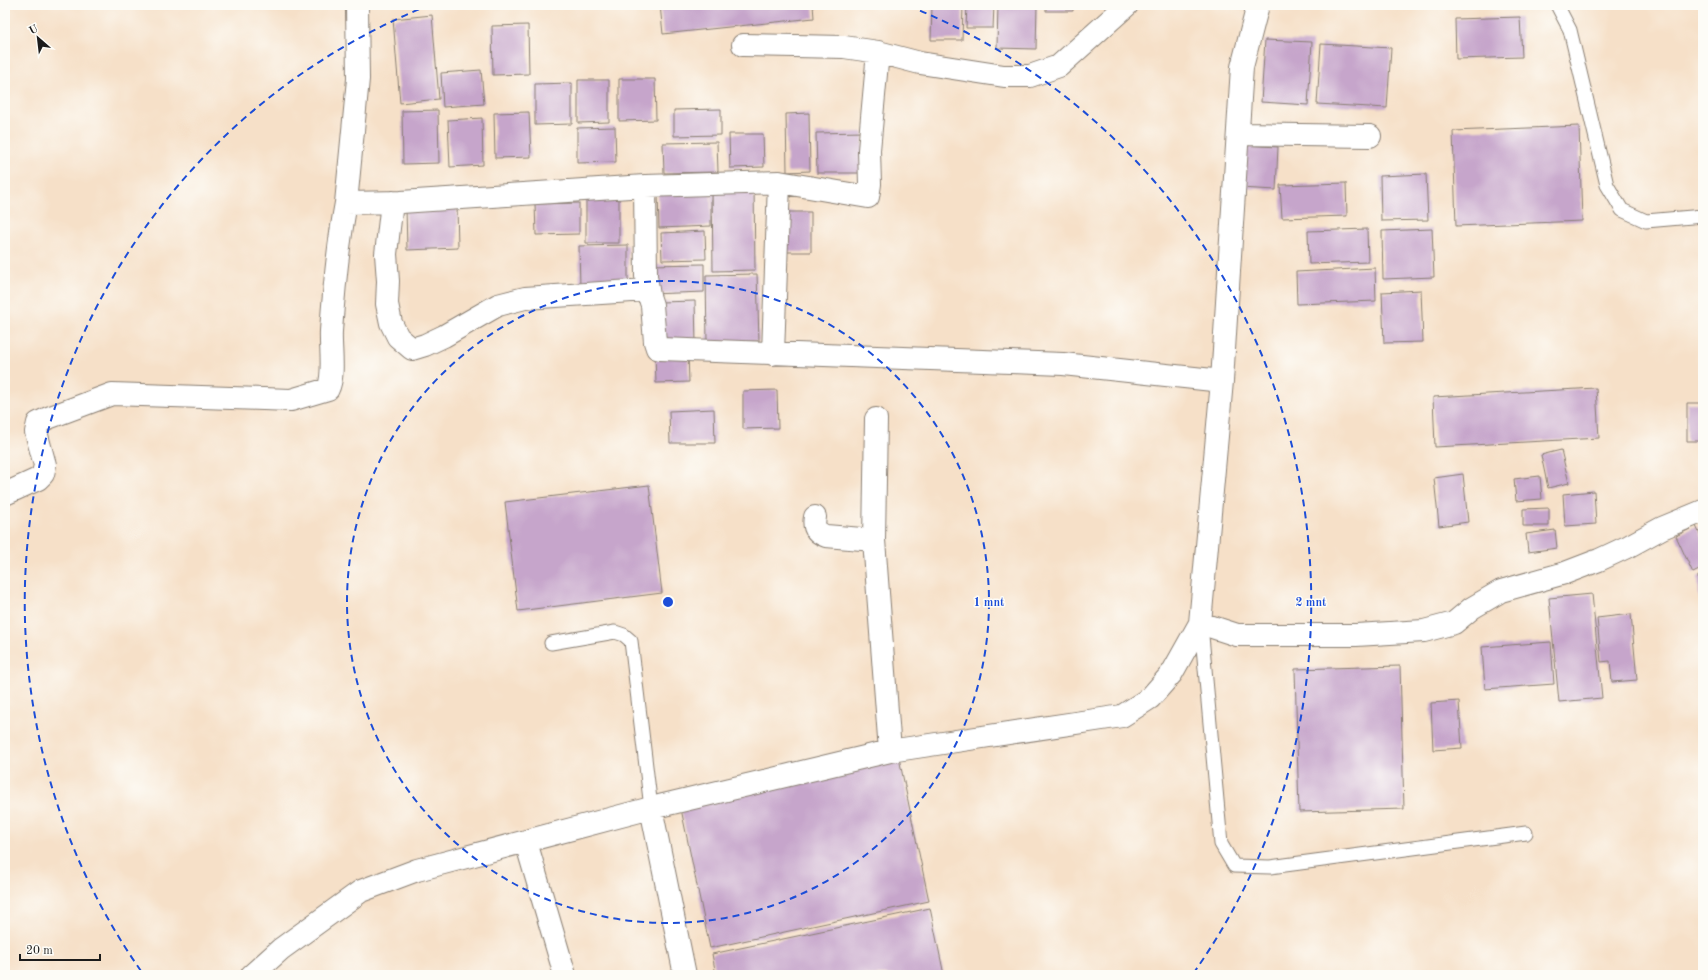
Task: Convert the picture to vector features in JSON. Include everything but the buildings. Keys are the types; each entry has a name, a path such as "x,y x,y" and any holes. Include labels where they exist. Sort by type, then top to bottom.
{"street":[{"path":"5,494 38,479 43,474 44,465 36,432 38,423 112,394 291,400 328,389 330,386 332,324 341,229 346,203 358,79 357,5"},
{"path":"743,44 844,47 878,52 920,63 1004,76 1030,76 1059,66 1127,5"},
{"path":"253,975 281,949 361,891 417,870 651,808 890,751 1122,716 1150,698 1172,672 1200,623 1222,381 1242,67 1258,5"},
{"path":"346,203 392,202 645,186 779,182 868,197 870,184 869,150 878,52"},
{"path":"1238,134 1370,136"},
{"path":"773,354 779,182"},
{"path":"645,186 646,276 652,304 655,342 657,348 773,354 1063,364 1222,381"},
{"path":"392,202 386,254 388,281 387,304 391,323 398,337 412,349 425,346 498,305 525,298 648,290"},
{"path":"876,419 874,540 890,751"},
{"path":"1200,623 1237,635 1356,635 1424,631 1454,623 1472,608 1501,591 1599,560 1662,528 1703,511"},
{"path":"815,516 814,524 816,531 821,535 874,540"},
{"path":"651,808 685,975"},
{"path":"526,842 564,975"}],"lane":[{"path":"1557,5 1570,30 1607,185 1622,210 1646,220 1703,216"},
{"path":"1200,623 1221,844 1234,866 1270,866 1526,833"},
{"path":"551,642 615,632 624,635 631,642 651,808"}]}
